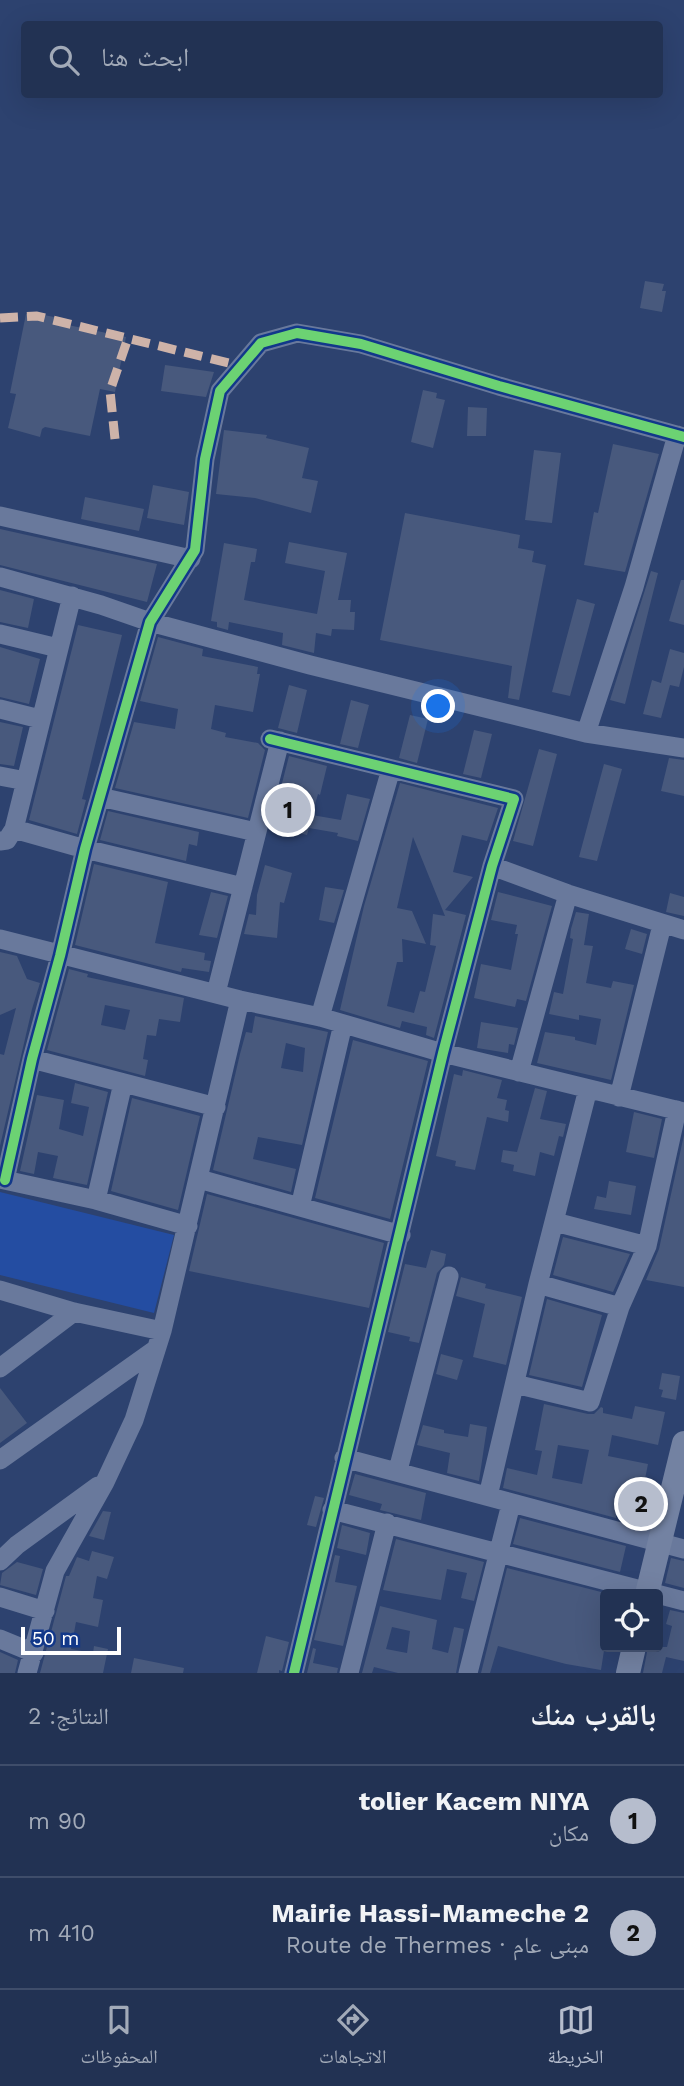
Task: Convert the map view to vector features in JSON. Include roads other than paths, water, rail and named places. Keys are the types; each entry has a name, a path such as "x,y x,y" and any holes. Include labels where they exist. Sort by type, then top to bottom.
{"main road":[{"path":"650,1589 672,1546 684,1443"},
{"path":"628,1673 633,1652"}],"street":[{"path":"188,1226 96,1200 3,1179 85,849 149,622 195,550 201,515 205,458 220,391 261,343 297,332 361,344 499,386 680,436 586,733"},
{"path":"0,516 191,559"},
{"path":"0,577 72,596 149,622 310,666 586,733 683,743"},
{"path":"72,596 26,781 7,835 85,849 243,887"},
{"path":"0,634 58,648"},
{"path":"0,709 40,719"},
{"path":"216,993 256,832 275,740 514,799 492,866 443,1053 294,1673"},
{"path":"320,1017 391,769"},
{"path":"0,776 26,781"},
{"path":"100,797 256,832"},
{"path":"492,866 568,894 684,930"},
{"path":"519,1072 568,894"},
{"path":"619,1097 663,925"},
{"path":"0,939 240,1000 320,1017 443,1053 681,1111 647,1246 620,1307 590,1402 515,1384"},
{"path":"27,1673 55,1572 105,1482 134,1420 159,1340 188,1226 240,1000"},
{"path":"300,1207 343,1024"},
{"path":"32,1059 216,1107"},
{"path":"96,1200 123,1083"},
{"path":"488,1496 588,1089"},
{"path":"198,1179 401,1235"},
{"path":"555,1222 647,1246"},
{"path":"398,1471 449,1276"},
{"path":"538,1284 620,1307"},
{"path":"0,1290 159,1340"},
{"path":"0,1368 74,1312"},
{"path":"0,1460 159,1340"},
{"path":"344,1458 672,1546"},
{"path":"0,1561 17,1545 105,1482"},
{"path":"468,1673 511,1504"},
{"path":"332,1510 632,1589"},
{"path":"349,1673 387,1523"},
{"path":"663,1596 684,1601"},
{"path":"0,1597 45,1611"},
{"path":"0,1639 34,1653"}],"place":[{"name":"tolier Kacem NIYA","path":"288,810"},
{"name":"Mairie Hassi-Mameche 2","path":"641,1504"}]}
